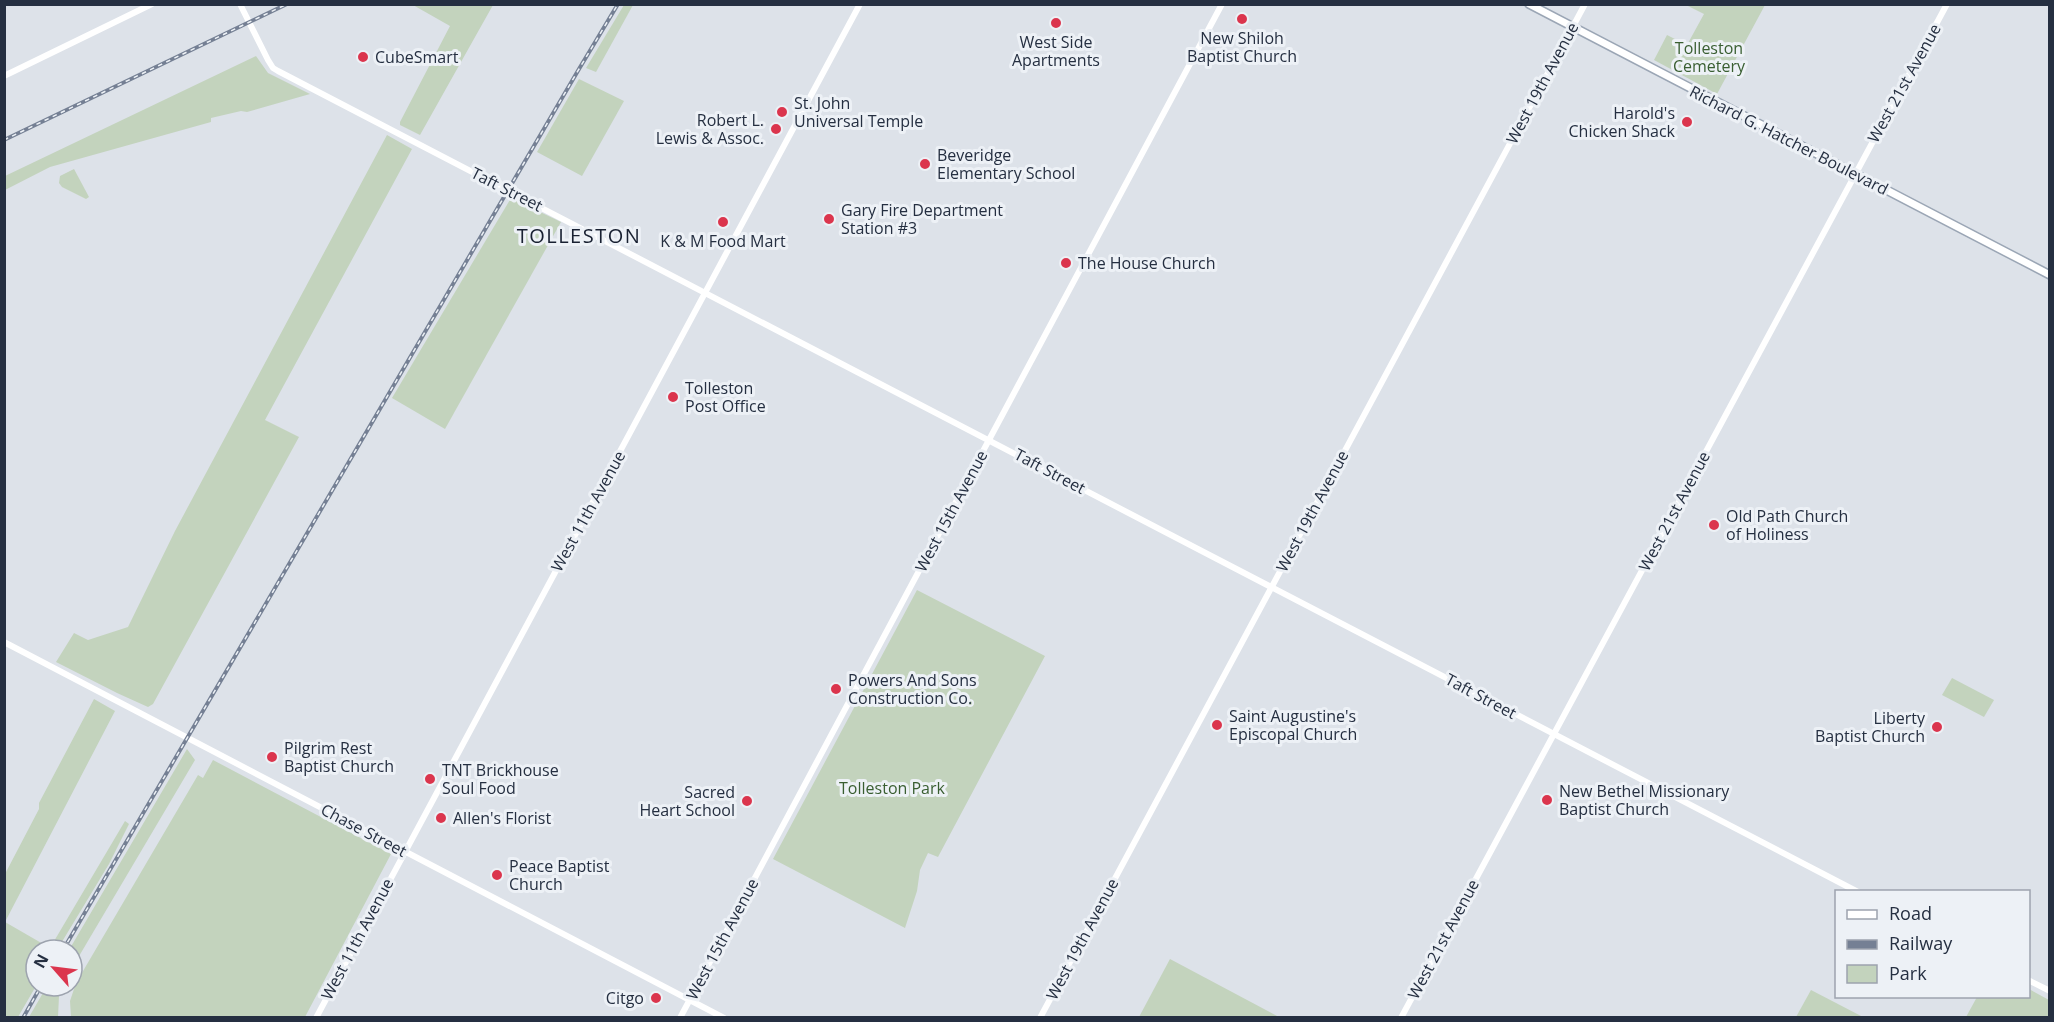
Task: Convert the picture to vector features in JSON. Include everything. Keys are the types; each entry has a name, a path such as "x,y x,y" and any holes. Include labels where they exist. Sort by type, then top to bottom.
{"main road":[{"name":"Richard G. Hatcher Boulevard","path":"1529,4 2049,275"}],"street":[{"path":"4,76 152,4"},
{"name":"Taft Street","path":"240,4 273,68 1856,890"},
{"name":"West 11th Avenue","path":"315,1017 860,4"},
{"name":"West 15th Avenue","path":"680,1017 1222,4"},
{"name":"West 19th Avenue","path":"1040,1017 1585,4"},
{"name":"West 21st Avenue","path":"1401,1017 1947,4"},
{"name":"Chase Street","path":"4,642 724,1017"},
{"path":"2030,981 2049,991"}],"green space":[{"path":"413,5 493,5 420,135 400,125 400,122 450,26"},
{"path":"624,5 633,5 596,72 586,68"},
{"name":"Tolleston Cemetery","path":"1686,5 1765,5 1717,94 1654,60 1667,35 1687,45 1704,14"},
{"path":"256,56 268,73 310,94 247,112 241,111 211,118 211,122 50,167 5,190 5,176"},
{"path":"579,79 624,101 582,176 537,152"},
{"path":"387,135 412,149 265,420 299,437 153,704 148,707 56,662 74,633 88,640 128,627 175,531"},
{"path":"74,169 89,197 86,199 62,187 59,183 60,176"},
{"path":"511,198 561,222 445,429 392,398"},
{"name":"Tolleston Park","path":"917,590 1045,656 938,857 928,853 920,870 917,891 905,928 773,859"},
{"path":"1952,678 1994,700 1984,717 1942,695"},
{"path":"94,699 115,711 5,922 5,874 39,809 39,803"},
{"path":"187,749 195,760 84,948 84,938 76,938"},
{"path":"213,760 391,854 305,1017 71,1017 71,998 84,998 84,969 198,775 203,778"},
{"path":"125,821 129,824 109,864 64,938 56,938"},
{"path":"5,922 33,938 24,938 24,998 29,998 18,1017 5,1017"},
{"path":"1170,959 1279,1017 1139,1017"},
{"path":"1811,990 1863,1017 1796,1017"},
{"path":"2030,990 2049,1000 2049,1017 1966,1017 1976,998 2030,998"},
{"path":"40,998 59,998 58,1017 29,1017"}],"railway":[{"path":"4,140 287,4"},
{"path":"70,938 618,4"},
{"path":"23,1018 34,998"}],"place":[{"name":"New Shiloh Baptist Church","path":"1242,19"},
{"name":"West Side Apartments","path":"1056,23"},
{"name":"CubeSmart","path":"363,57"},
{"name":"St. John Universal Temple","path":"782,112"},
{"name":"Harold's Chicken Shack","path":"1687,122"},
{"name":"Robert L. Lewis & Assoc.","path":"776,129"},
{"name":"Beveridge Elementary School","path":"925,164"},
{"name":"Gary Fire Department Station #3","path":"829,219"},
{"name":"K & M Food Mart","path":"723,222"},
{"name":"The House Church","path":"1066,263"},
{"name":"Tolleston Post Office","path":"673,397"},
{"name":"Old Path Church of Holiness","path":"1714,525"},
{"name":"Powers And Sons Construction Co.","path":"836,689"},
{"name":"Saint Augustine's Episcopal Church","path":"1217,725"},
{"name":"Liberty Baptist Church","path":"1937,727"},
{"name":"Pilgrim Rest Baptist Church","path":"272,757"},
{"name":"TNT Brickhouse Soul Food","path":"430,779"},
{"name":"New Bethel Missionary Baptist Church","path":"1547,800"},
{"name":"Sacred Heart School","path":"747,801"},
{"name":"Allen's Florist","path":"441,818"},
{"name":"Peace Baptist Church","path":"497,875"},
{"name":"Citgo","path":"656,998"}],"district":[{"name":"TOLLESTON","path":"579,235"}]}
